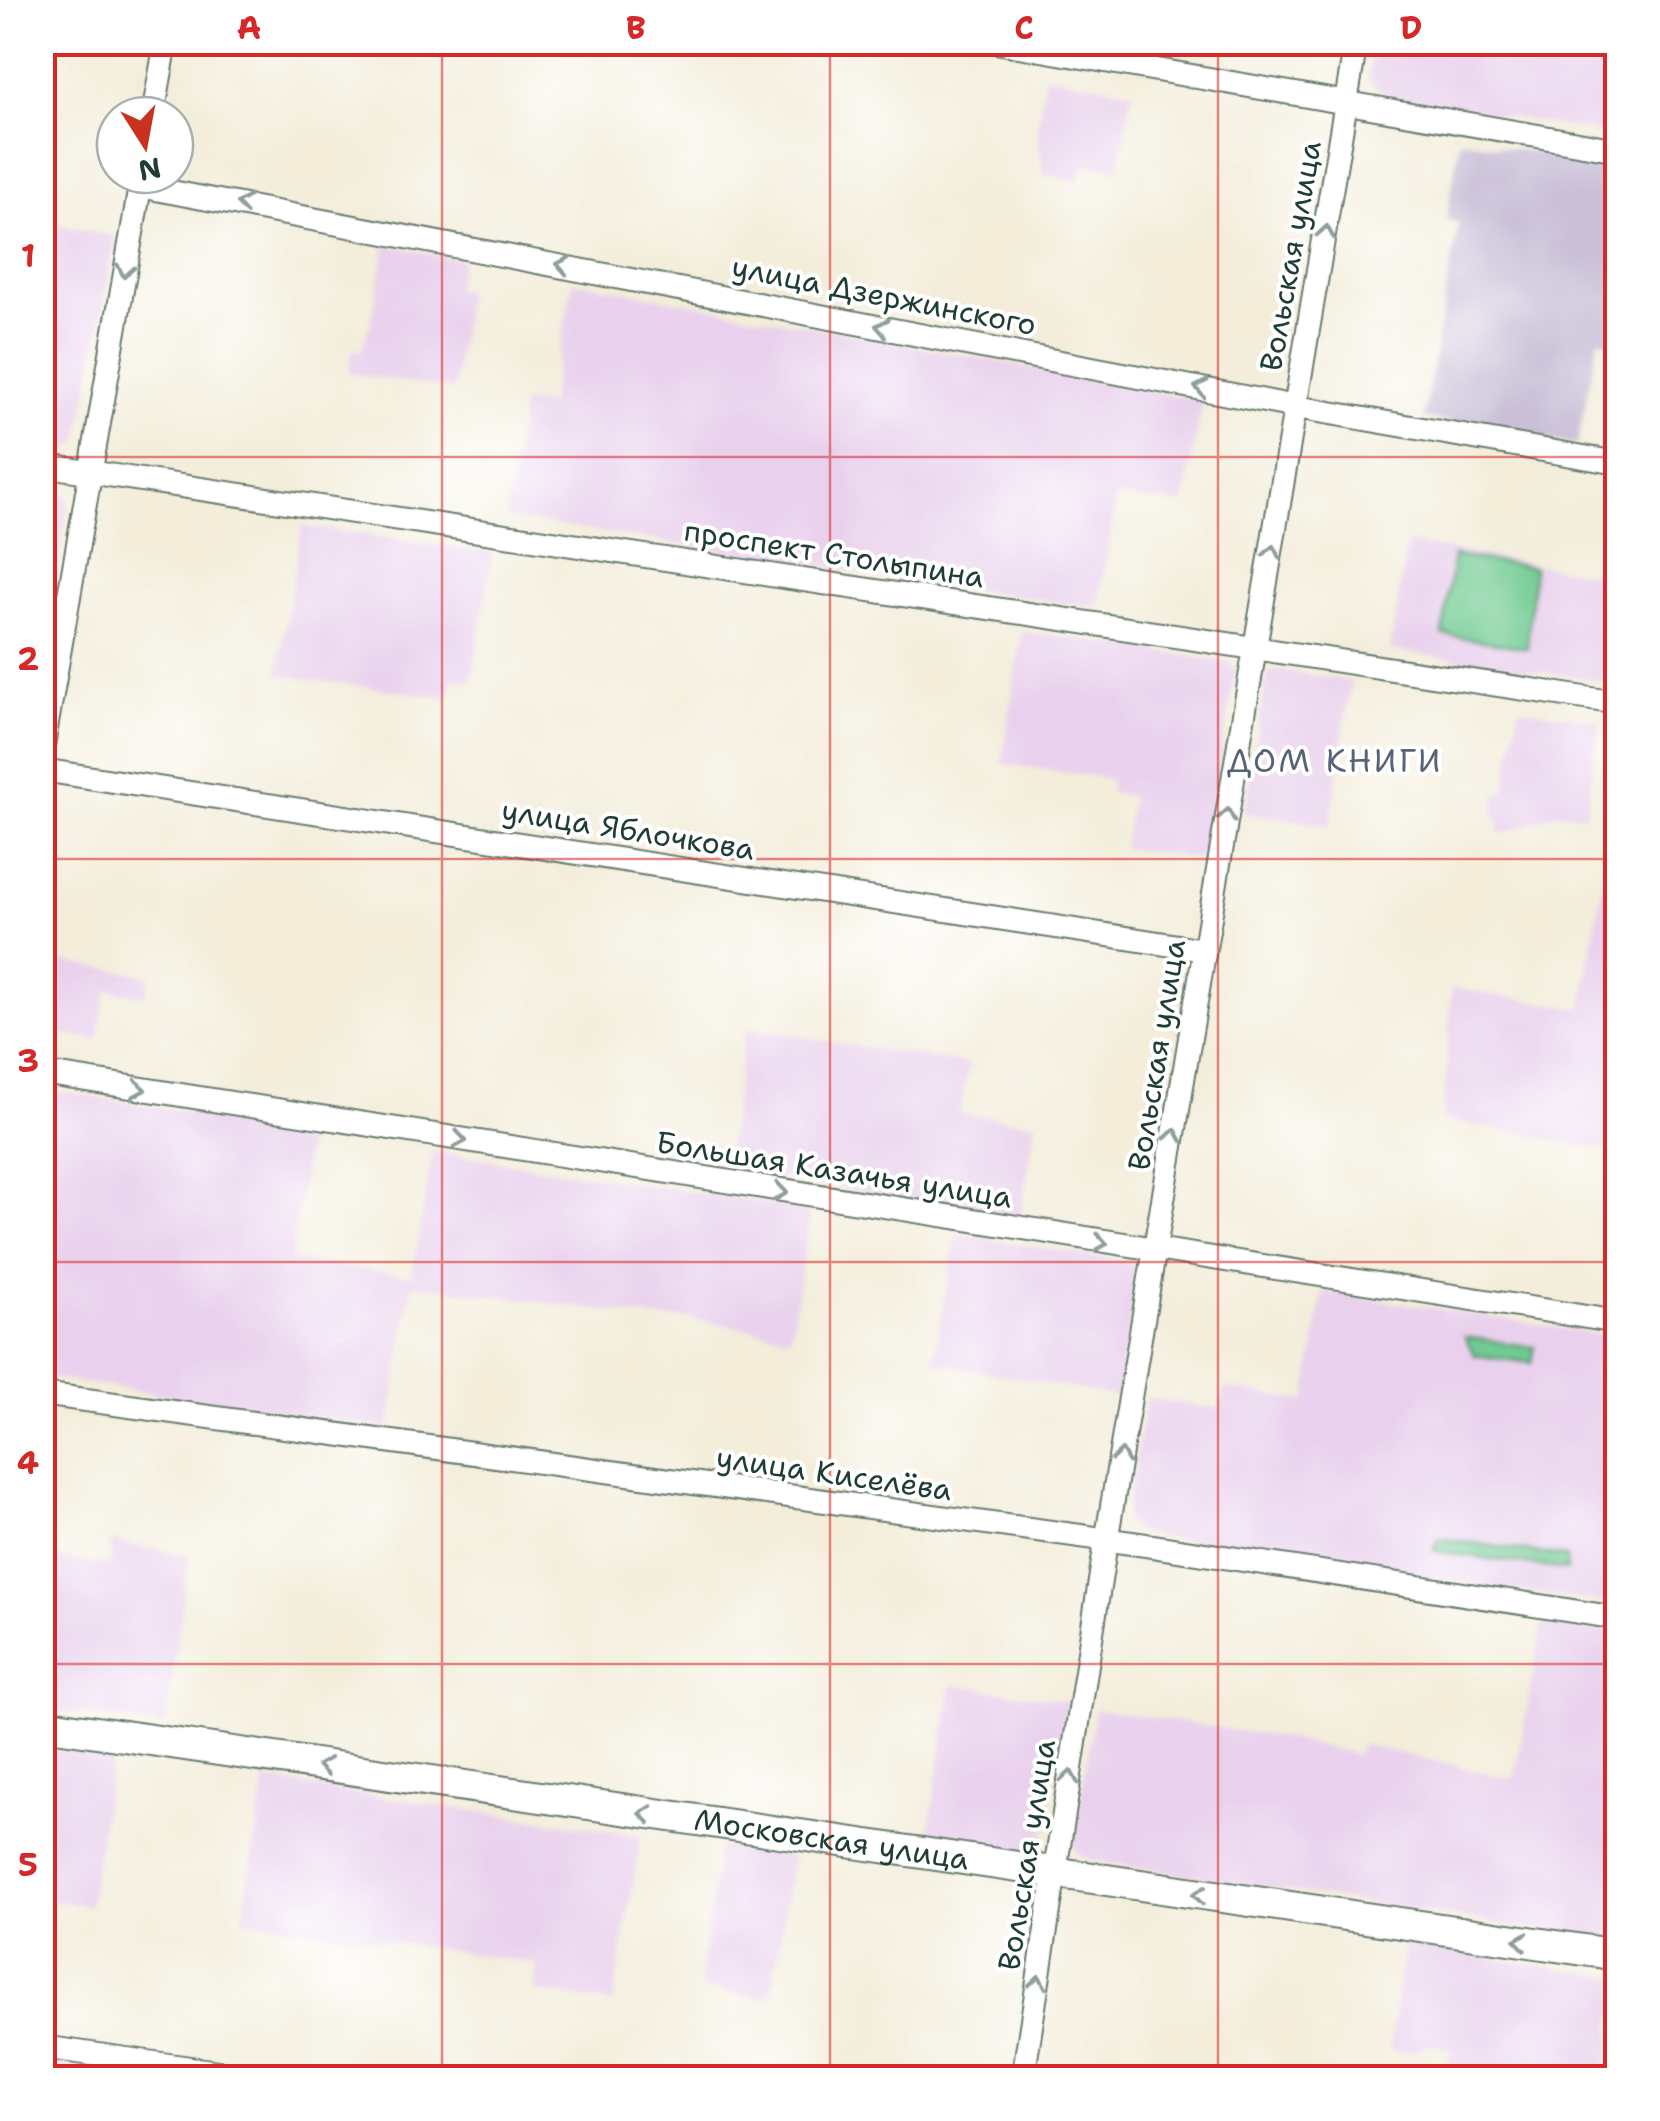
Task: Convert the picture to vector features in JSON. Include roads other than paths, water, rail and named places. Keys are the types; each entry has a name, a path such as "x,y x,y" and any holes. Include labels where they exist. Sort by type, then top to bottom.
{"main road":[{"name":"Московская улица","path":"42,1724 1618,1955"}],"street":[{"path":"157,95 166,42"},
{"path":"996,42 1618,150"},
{"name":"Вольская улица","path":"1022,2078 1106,1542 1356,42"},
{"name":"улица Дзержинского","path":"195,191 1296,407 1618,463"},
{"path":"42,752 138,195"},
{"name":"проспект Столыпина","path":"42,465 1618,703"},
{"name":"улица Яблочкова","path":"42,770 1204,950"},
{"name":"Большая Казачья улица","path":"42,1073 1618,1322"},
{"name":"улица Киселёва","path":"42,1394 1106,1542 1618,1618"},
{"path":"42,2047 261,2078"}],"district":[{"name":"ДОМ КНИГИ","path":"1335,761"}]}
